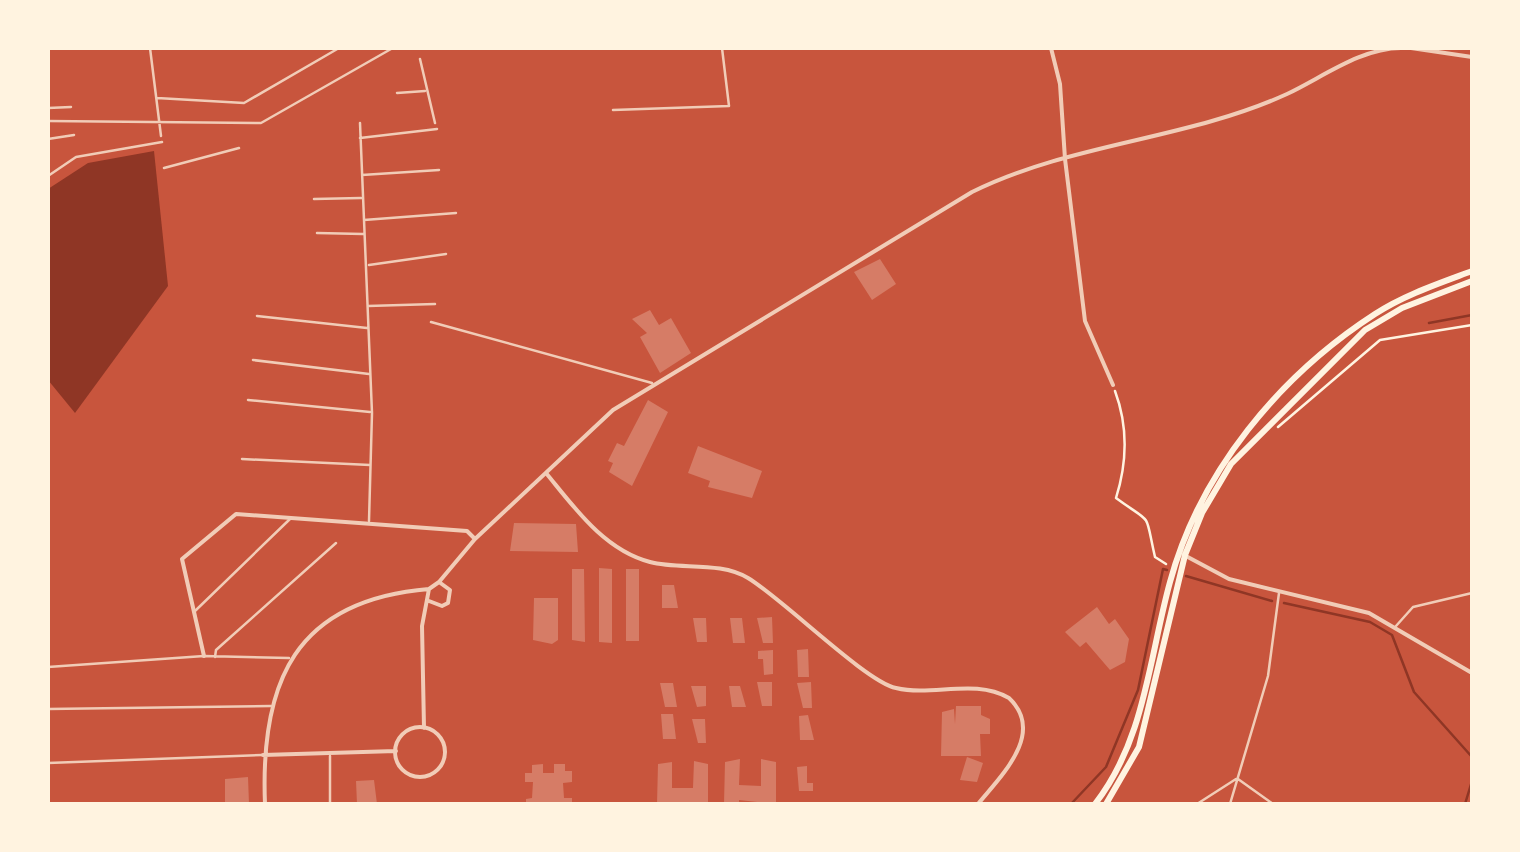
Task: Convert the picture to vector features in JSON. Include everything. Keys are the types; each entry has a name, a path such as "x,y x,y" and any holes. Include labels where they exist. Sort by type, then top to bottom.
{"main road":[{"path":"1106,804 1139,746 1188,524 1221,462 1291,386 1374,314 1472,271"},
{"path":"1095,804 1106,790 1140,717 1182,554 1230,464 1365,330 1402,308 1472,281"}],"street":[{"path":"1050,48 1060,84 1064,159 1085,322 1113,385"},
{"path":"266,804 263,755 271,706 289,658 338,613 368,599 428,589 439,582 475,538 546,472 613,410 652,384 1013,171 1243,111 1371,52 1400,48"},
{"path":"1411,48 1472,57"},
{"path":"546,472 590,526 629,553 649,562 743,575 884,684 928,690 973,688 1009,698 1023,723 1023,736 1013,760 978,804"},
{"path":"204,656 182,558 236,514 467,531 475,538"},
{"path":"1182,554 1228,579 1330,602 1395,627 1472,673"},
{"path":"430,601 442,606 451,597 446,584 439,582"},
{"path":"424,728 422,626 430,601 428,589"},
{"path":"396,751 405,733 424,728"},
{"path":"396,751 407,773 426,776 437,770 444,760 444,743 424,728"},
{"path":"263,755 396,751"}],"lane":[{"path":"48,176 76,156 162,139 150,48"},
{"path":"157,98 244,103 339,48"},
{"path":"613,110 728,106 722,48"},
{"path":"48,121 261,123 391,49"},
{"path":"420,59 435,122"},
{"path":"396,93 428,91"},
{"path":"48,108 72,106"},
{"path":"360,123 372,412 369,522"},
{"path":"360,138 398,130 437,129"},
{"path":"48,139 74,134"},
{"path":"164,168 239,148"},
{"path":"362,175 439,170"},
{"path":"314,199 363,198"},
{"path":"364,220 456,213"},
{"path":"316,233 364,234"},
{"path":"366,265 446,254"},
{"path":"368,306 435,304"},
{"path":"257,316 369,328"},
{"path":"431,322 652,384"},
{"path":"252,360 371,374"},
{"path":"248,400 372,412"},
{"path":"242,459 370,465"},
{"path":"194,612 291,518"},
{"path":"215,657 216,650 336,543"},
{"path":"1395,627 1413,607 1472,592"},
{"path":"1230,804 1268,676 1279,593"},
{"path":"48,667 204,656 289,658"},
{"path":"48,709 271,706"},
{"path":"330,752 330,804"},
{"path":"48,763 263,755"},
{"path":"1197,804 1237,778"},
{"path":"1237,778 1272,804"},
{"path":"1106,790 1119,804"},
{"path":"1472,798 1472,804"},
{"path":"181,804 196,804"}],"path":[{"path":"1265,426 1282,427 1380,340 1472,325"},
{"path":"1113,385 1122,408 1126,468 1116,498 1144,512 1151,525 1155,557 1162,563"}],"shaded area":[{"path":"154,151 168,286 75,413 48,380 48,189 88,163"}],"building":[{"path":"880,259 896,284 872,300 854,272"},
{"path":"650,310 659,325 671,318 691,353 660,373 640,337 647,333 632,319"},
{"path":"648,400 668,412 632,486 609,472 613,463 608,461 617,443 624,446"},
{"path":"698,446 762,471 752,498 708,487 710,481 688,473"},
{"path":"514,523 576,524 578,552 510,551"},
{"path":"599,568 612,569 612,643 599,642"},
{"path":"572,569 584,569 585,642 572,640"},
{"path":"626,569 639,569 639,641 626,641"},
{"path":"662,585 674,585 678,608 662,608"},
{"path":"534,598 558,598 558,640 552,644 533,640"},
{"path":"1097,607 1109,624 1115,619 1129,639 1125,662 1110,670 1086,642 1080,647 1065,632"},
{"path":"772,617 773,643 763,643 757,618"},
{"path":"693,618 706,618 707,642 697,642"},
{"path":"730,618 742,618 745,643 733,643"},
{"path":"808,649 809,677 798,677 797,650"},
{"path":"773,650 773,674 764,675 758,651"},
{"path":"757,682 772,682 772,706 762,706"},
{"path":"811,682 812,708 803,708 797,683"},
{"path":"660,683 673,683 677,707 665,707"},
{"path":"691,686 706,686 706,706 697,707"},
{"path":"729,686 740,686 746,707 732,707"},
{"path":"956,706 981,706 981,715 990,719 990,734 980,734 981,756 941,756 942,712 954,709 955,724"},
{"path":"661,714 673,714 676,739 663,739"},
{"path":"808,715 814,740 800,740 799,716"},
{"path":"692,719 705,719 706,743 698,743"},
{"path":"967,757 983,763 977,782 960,780"},
{"path":"740,759 739,785 761,786 761,759 776,762 776,804 739,800 739,804 724,804 725,762"},
{"path":"694,761 708,764 708,804 657,804 658,764 672,762 672,788 693,788"},
{"path":"543,764 543,773 554,773 554,764 565,764 565,771 572,771 572,782 563,783 564,798 572,798 572,804 526,804 526,799 532,798 533,782 525,782 525,773 532,773 532,765"},
{"path":"807,766 807,783 813,783 813,791 799,791 797,767"},
{"path":"248,777 249,804 225,804 225,779"},
{"path":"374,780 377,804 357,804 356,781"}],"waterway":[{"path":"1429,323 1472,315"},
{"path":"1071,804 1106,767 1138,690 1163,569 1167,570"},
{"path":"1186,576 1272,601"},
{"path":"1284,603 1370,622 1392,635 1414,692 1472,757"},
{"path":"1465,804 1472,781"}]}
